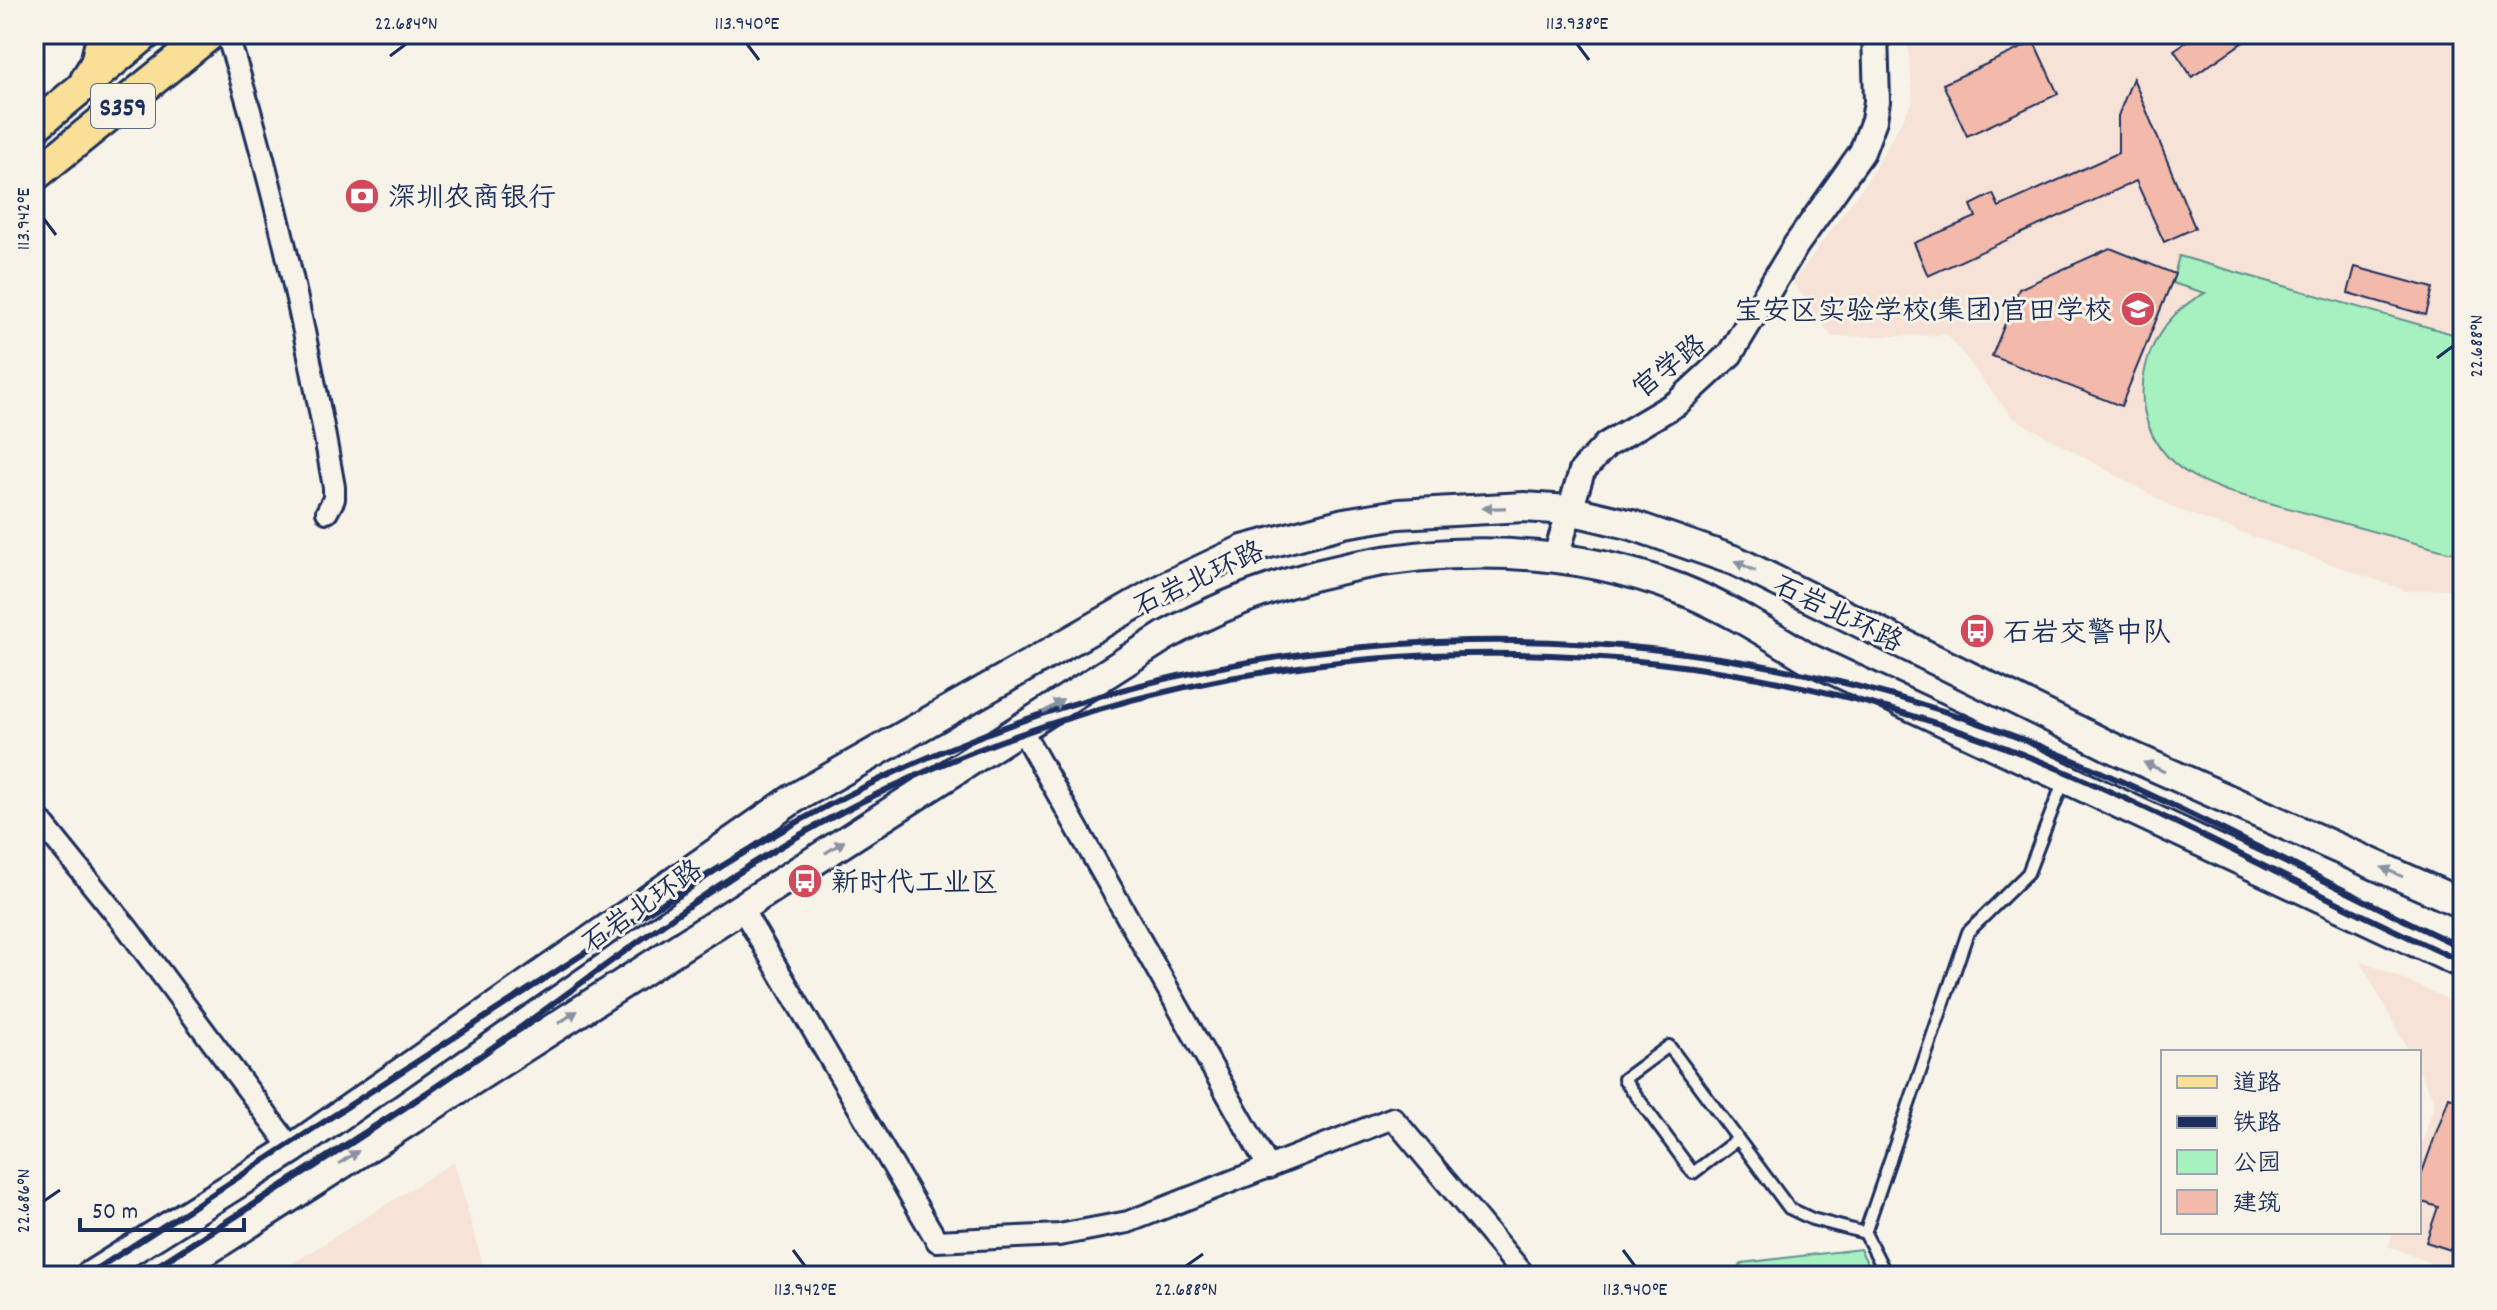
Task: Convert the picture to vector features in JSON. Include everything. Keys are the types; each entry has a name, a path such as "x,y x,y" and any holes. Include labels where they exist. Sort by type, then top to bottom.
{"main road":[{"path":"79,91 96,63 103,34"},
{"name":"S359","path":"34,127 146,34"},
{"name":"S359","path":"34,176 210,34"},
{"name":"石岩北环路","path":"90,1276 292,1149 793,799 1169,585 1243,550 1356,521 1470,508 1569,510 1684,540 1736,561 2115,749 2463,904"},
{"name":"石岩北环路","path":"167,1276 1020,727 1203,615 1297,580 1413,557 1475,553 1555,559 1625,572 1680,589 1732,612 1808,658 2463,964"}],"street":[{"path":"227,34 255,122 300,307 334,487 334,499 327,512"},
{"name":"官学路","path":"1555,559 1582,471 1606,445 1677,403 1730,354 1796,245 1862,152 1877,101 1875,34"},
{"path":"1020,727 1269,1168"},
{"path":"34,813 128,929 292,1149"},
{"path":"741,907 937,1241 1059,1235 1128,1222 1393,1118 1525,1276"}],"lane":[{"path":"1887,1276 1865,1233 1968,932 2028,873 2065,778"},
{"path":"1738,1139 1693,1173 1624,1079 1669,1046 1738,1139 1789,1208 1812,1219 1865,1233"}],"shaded area":[{"name":"宝安区实验学校(集团)官田学校","path":"1907,34 2463,34 2463,588 2407,591 2176,509 2012,417 1948,335 1832,337 1793,282 1868,180 1913,101"},
{"path":"2360,960 2463,1006 2463,1276 2389,1246 2392,1234 2421,1234 2421,1147 2435,1102 2421,1075 2421,1050 2408,1050"},
{"path":"454,1162 486,1276 273,1276"}],"green space":[{"path":"2179,256 2463,337 2463,552 2448,552 2226,491 2187,473 2167,456 2153,435 2145,413 2143,389 2146,366 2154,344 2167,323 2184,306 2205,293 2172,283"},
{"path":"1860,1249 1874,1276 1733,1276 1742,1263"}],"building":[{"path":"2198,34 2255,34 2192,77 2174,50"},
{"path":"2034,42 2058,94 1967,136 1943,84"},
{"path":"2133,78 2195,228 2164,242 2136,181 1928,276 1914,243 1976,217 1971,205 1993,194 1999,207 2118,153 2118,116"},
{"path":"2110,248 2175,274 2121,406 1992,356 2019,289"},
{"path":"2355,267 2433,288 2426,315 2348,293"},
{"path":"2449,1097 2463,1102 2463,1177 2456,1198 2463,1214 2463,1254 2426,1242 2438,1207 2421,1202 2421,1175"}],"railway":[{"path":"86,1276 684,889 837,801 943,751 1063,707 1186,674 1311,653 1438,642 1565,642 1691,654 1817,676 1940,710 2074,760 2463,948"},
{"path":"142,1276 409,1105 697,900 823,822 953,760 1089,712 1228,678 1371,659 1515,654 1658,663 1800,686 1939,724 2073,775 2463,962"}],"place":[{"name":"深圳农商银行","path":"362,196"},
{"name":"宝安区实验学校(集团)官田学校","path":"2138,309"},
{"name":"石岩交警中队","path":"1977,631"},
{"name":"新时代工业区","path":"805,881"}]}
